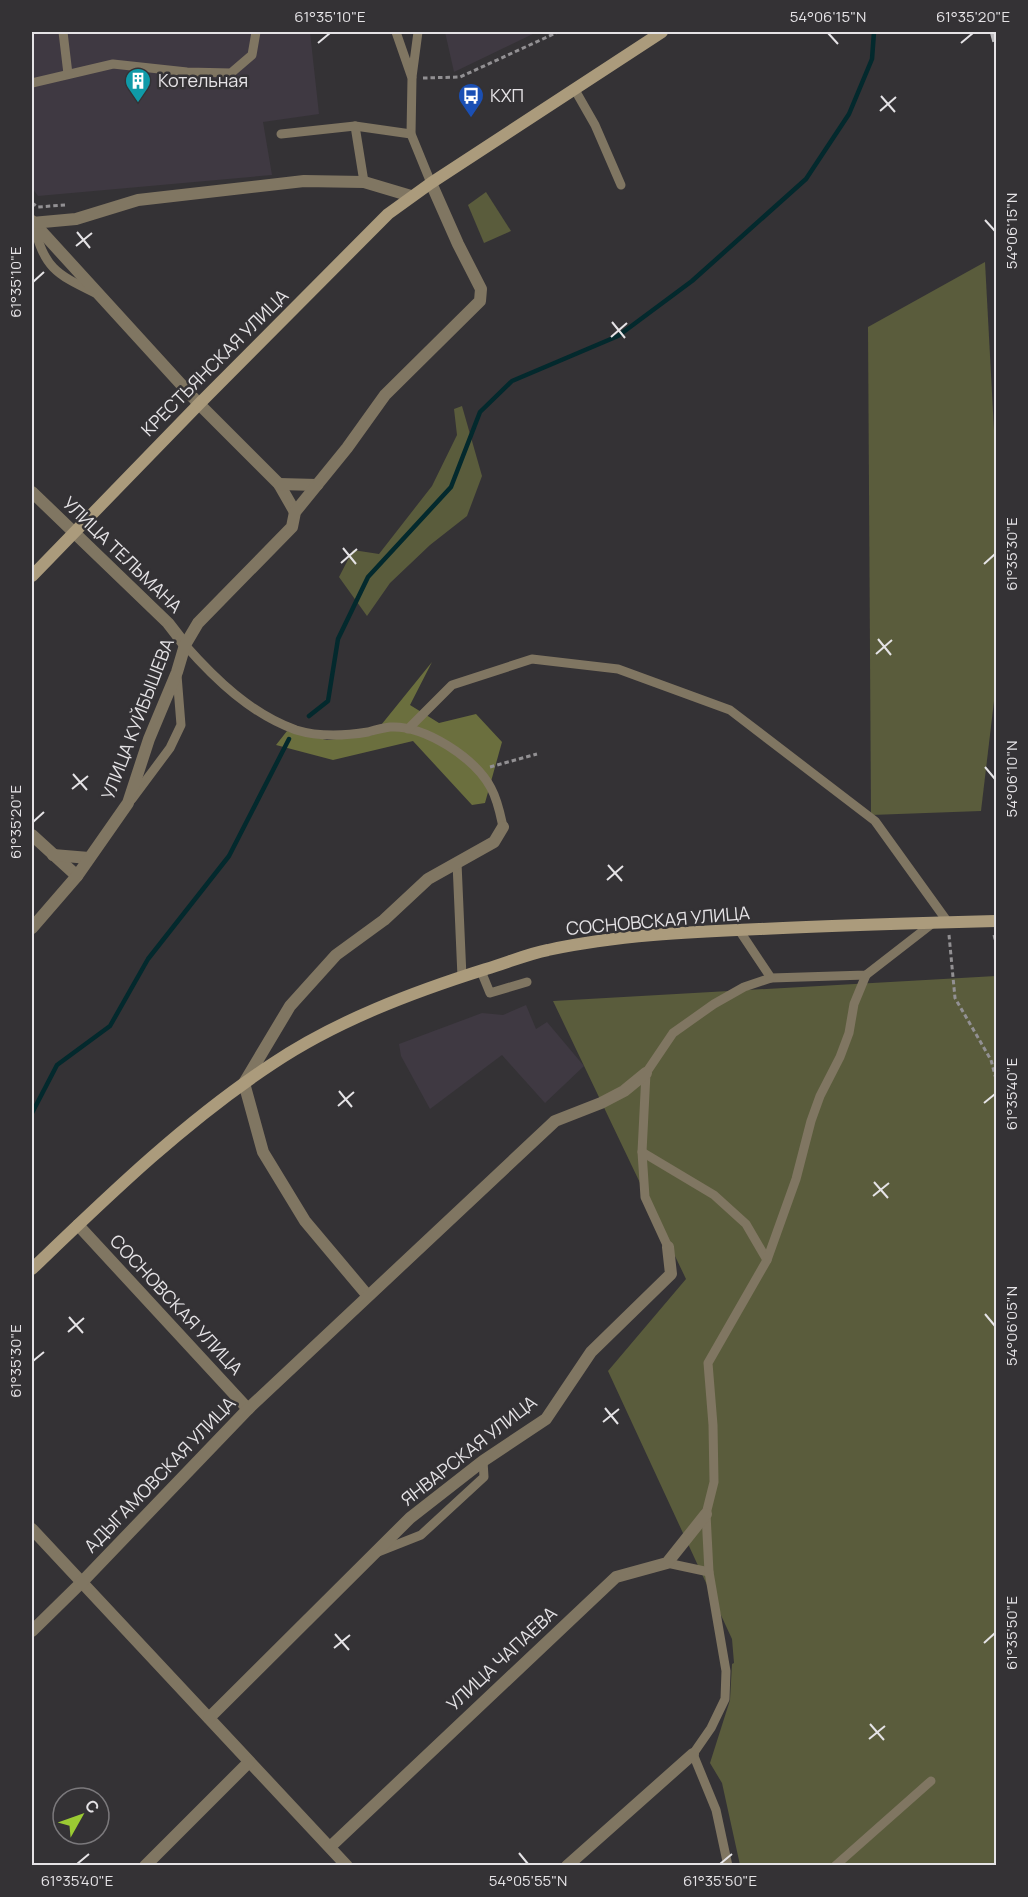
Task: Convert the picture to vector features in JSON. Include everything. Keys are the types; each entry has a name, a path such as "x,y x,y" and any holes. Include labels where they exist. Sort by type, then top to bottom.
{"main road":[{"name":"КРЕСТЬЯНСКАЯ УЛИЦА","path":"32,576 388,214 411,196 662,32"},
{"name":"СОСНОВСКАЯ УЛИЦА","path":"32,1269 190,1124 274,1062 333,1030 385,1006 462,977 545,950 596,941 739,930 941,921 996,921"}],"street":[{"path":"32,223 76,219 138,201 304,181 364,182 411,196"},
{"name":"УЛИЦА КУЙБЫШЕВА","path":"32,928 76,876 128,803 149,739 177,672 184,645 198,624 292,527 295,512 385,395 480,301 482,289 458,244 431,183"},
{"path":"32,223 199,404 279,484 295,512"},
{"path":"279,484 317,485"},
{"name":"УЛИЦА ТЕЛЬМАНА","path":"32,492 168,623 184,645"},
{"name":"СОСНОВСКАЯ УЛИЦА","path":"244,1083 290,1006 336,955 384,920 428,879 494,842 503,827"},
{"path":"32,835 76,876"},
{"path":"53,855 89,858"},
{"name":"АДЫГАМОВСКАЯ УЛИЦА","path":"32,1631 248,1409 555,1121 601,1103 624,1091 646,1073"},
{"path":"244,1083 263,1152 305,1221 368,1296"},
{"name":"СОСНОВСКАЯ УЛИЦА","path":"78,1225 248,1409"},
{"name":"ЯНВАРСКАЯ УЛИЦА","path":"209,1718 410,1518 483,1461 546,1419 591,1352 671,1274 668,1247"},
{"path":"667,1563 706,1514"},
{"path":"32,1529 347,1866"},
{"name":"УЛИЦА ЧАПАЕВА","path":"330,1847 615,1577 667,1563"},
{"path":"567,1866 693,1754"},
{"path":"145,1866 249,1762"}],"lane":[{"path":"63,32 68,74"},
{"path":"32,83 113,64 187,72 231,73 252,55 256,32"},
{"path":"396,32 412,78"},
{"path":"418,32 412,78 411,134 431,183"},
{"path":"575,90 595,125 621,185"},
{"path":"281,134 355,126 411,134"},
{"path":"355,126 364,182"},
{"path":"184,645 213,676 236,695 263,714 296,730 325,736 390,727 429,735 479,770 491,788 499,807 503,827"},
{"path":"408,729 452,685 532,659 618,669 730,710 875,821 941,921 866,975 854,1004 849,1032 840,1057 820,1095 796,1179 767,1260 708,1364 713,1425 714,1482 706,1514 709,1572 726,1671 725,1699 711,1728 693,1754 716,1810 729,1866"},
{"path":"128,803 170,748 181,725 177,672"},
{"path":"457,863 462,977"},
{"path":"739,930 771,978"},
{"path":"481,971 490,993 527,982"},
{"path":"668,1247 645,1197 642,1152 646,1073 673,1033 714,1004 744,987 771,978 866,975"},
{"path":"642,1152 714,1195 746,1224 767,1260"},
{"path":"373,1554 421,1534 484,1477 483,1461"},
{"path":"667,1563 709,1572"},
{"path":"835,1866 931,1781"}],"path":[{"path":"412,78 460,77 558,32"},
{"path":"479,770 537,754"},
{"path":"941,921 955,998 991,1060 996,1079"}],"shaded area":[{"path":"32,32 310,32 319,114 263,122 272,175 38,196 32,188"},
{"path":"445,32 537,32 454,72"},
{"path":"526,1005 536,1029 547,1022 584,1066 545,1103 502,1055 430,1109 401,1056 399,1044 482,1013 503,1015"}],"green space":[{"path":"486,192 511,231 484,243 468,205"},
{"path":"985,262 996,468 996,684 981,811 871,815 868,327"},
{"path":"462,406 482,476 467,516 430,545 390,583 367,616 339,577 353,550 379,554 432,486 457,435 454,409"},
{"path":"432,662 410,705 439,723 476,714 502,742 485,803 472,805 413,741 333,760 276,745 287,731 327,740 373,735"},
{"path":"996,976 996,1865 740,1865 722,1783 710,1763 730,1700 732,1664 734,1663 732,1639 608,1371 686,1279 553,1001"}],"waterway":[{"path":"309,716 328,701 338,639 368,577 451,487 480,412 512,381 618,336 692,281 806,179 849,114 872,59 874,32"},
{"path":"32,1113 57,1065 110,1026 148,959 229,856 289,739"}],"railway":[{"path":"992,32 996,47"}],"place":[{"name":"Котельная","path":"138,104"},
{"name":"КХП","path":"471,119"}]}
